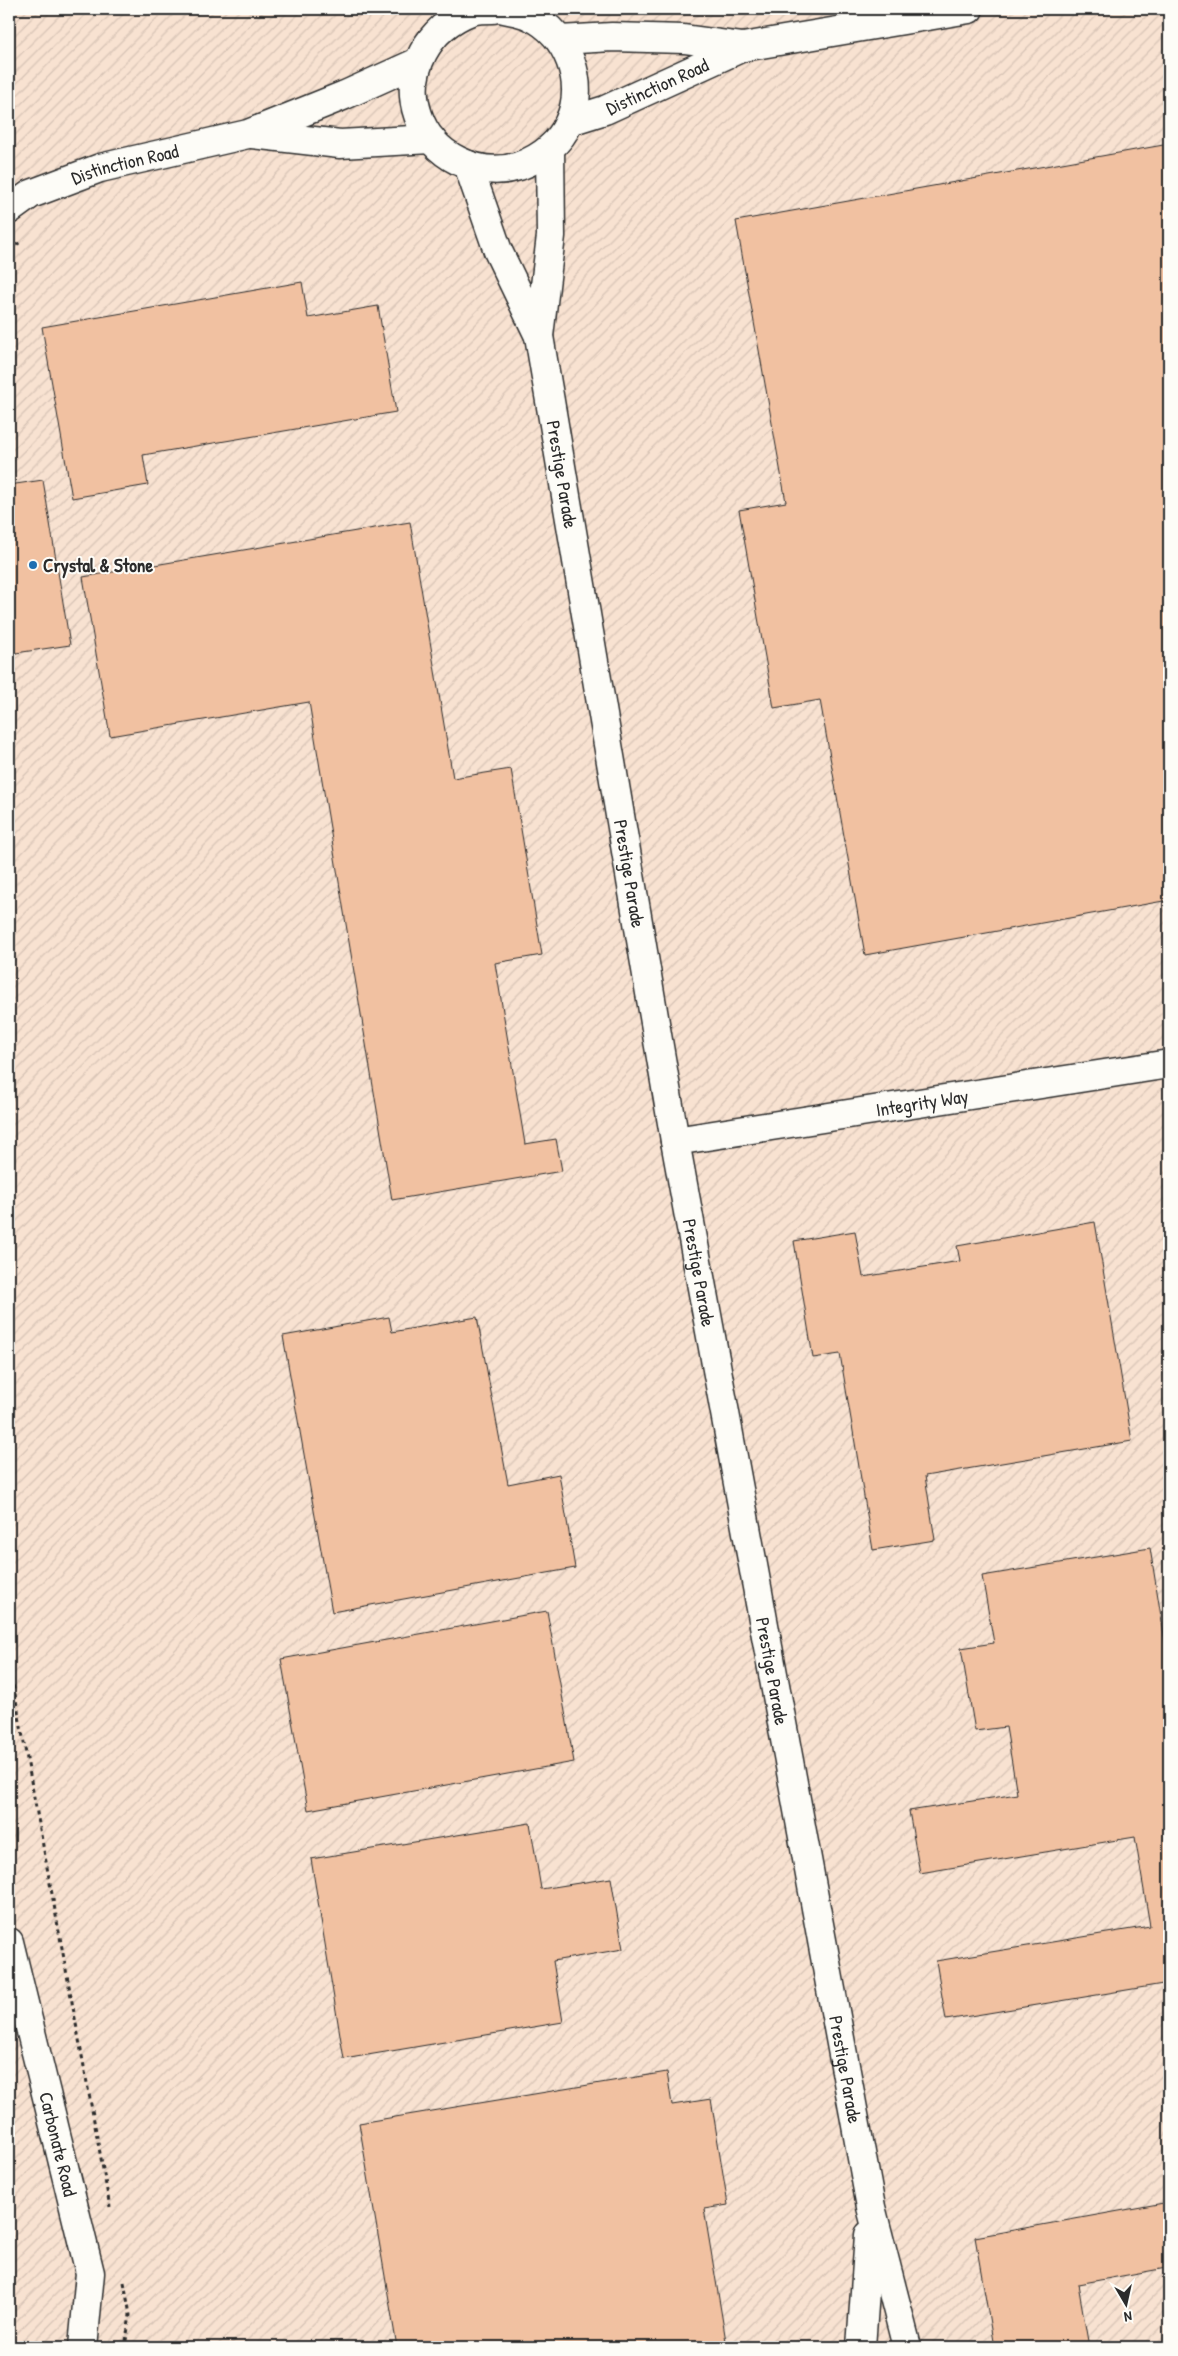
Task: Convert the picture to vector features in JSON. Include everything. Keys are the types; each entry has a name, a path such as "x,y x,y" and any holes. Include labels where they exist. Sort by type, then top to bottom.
{"street":[{"path":"493,9 446,16 429,41 418,62 413,89 418,115 431,139 447,155 468,165 489,170 512,168 532,161 550,148 570,122 576,101 576,80 570,58 560,40 546,26 520,11"},
{"name":"Distinction Road","path":"570,122 605,110 743,47 969,9"},
{"name":"Distinction Road","path":"560,40 612,38 684,39 743,47"},
{"name":"Distinction Road","path":"9,210 31,194 100,168 248,134 345,95 418,62"},
{"name":"Distinction Road","path":"248,134 340,144 431,139"},
{"name":"Prestige Parade","path":"550,148 550,236 539,336 675,1141 871,2206 907,2347"},
{"name":"Prestige Parade","path":"468,165 498,251 539,336"},
{"name":"Integrity Way","path":"675,1141 1169,1064"},
{"name":"Carbonate Road","path":"9,1942 90,2273 83,2347"},
{"name":"Prestige Parade","path":"862,2347 871,2206"}],"path":[{"path":"9,249 24,240"},
{"path":"9,1662 112,2217"},
{"path":"123,2276 130,2315 124,2347"}],"shaded area":[{"path":"9,9 1169,9 1169,2347 9,2347"}],"building":[{"path":"1169,144 1169,900 865,955 820,700 774,708 739,510 786,502 736,221"},
{"path":"302,282 308,318 378,306 396,412 143,455 148,485 72,498 42,327"},
{"name":"Crystal & Stone","path":"43,480 70,645 9,654 9,485"},
{"path":"410,522 453,778 511,769 542,955 495,963 525,1144 556,1139 562,1171 392,1200 309,702 110,736 83,577"},
{"path":"1095,1222 1132,1441 925,1476 935,1540 873,1550 840,1354 813,1358 794,1241 855,1231 863,1277 960,1261 957,1246"},
{"path":"389,1317 392,1332 477,1317 508,1484 559,1474 575,1568 332,1612 283,1336"},
{"path":"1150,1548 1169,1666 1169,1983 946,2020 936,1961 1150,1926 1135,1837 920,1873 909,1811 1017,1794 1006,1727 975,1731 961,1648 994,1643 982,1576"},
{"path":"547,1611 574,1762 308,1810 281,1659"},
{"path":"530,1823 541,1889 611,1878 623,1949 553,1961 563,2022 344,2059 311,1859"},
{"path":"667,2072 672,2105 711,2099 728,2205 704,2209 727,2347 397,2347 359,2123"},
{"path":"1169,2202 1169,2285 1166,2268 1078,2284 1089,2347 994,2347 975,2237"}],"place":[{"name":"Crystal & Stone","path":"33,565"}]}
